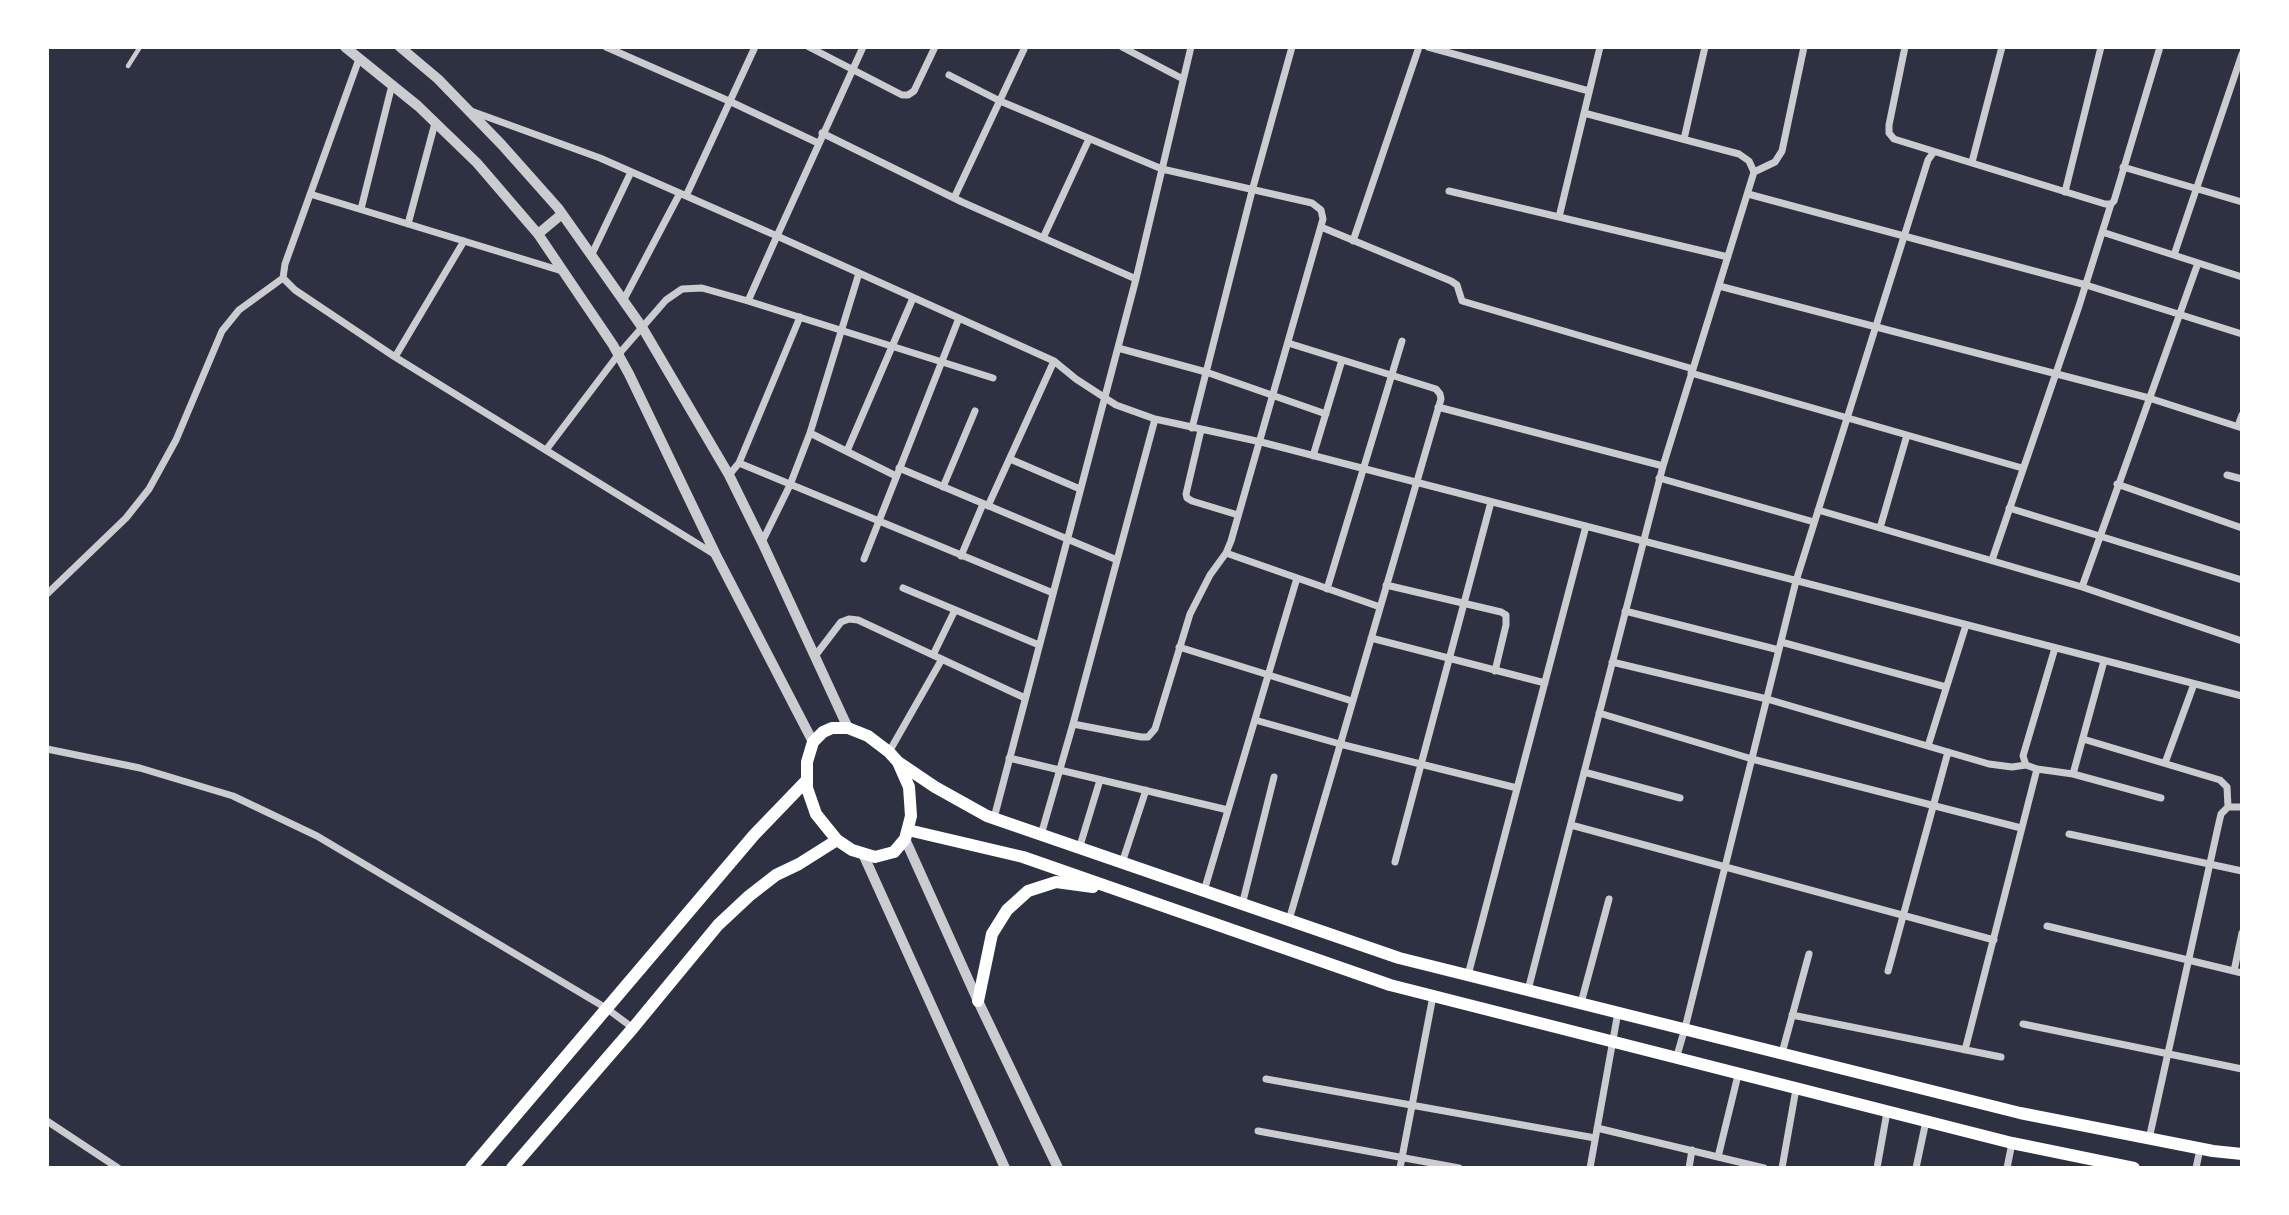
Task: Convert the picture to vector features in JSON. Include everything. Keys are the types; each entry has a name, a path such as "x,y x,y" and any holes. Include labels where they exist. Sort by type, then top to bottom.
{"main road":[{"path":"893,757 909,787 911,816 907,835 894,852 885,856 863,854 836,840 816,814 807,788 807,762 813,742 823,732 832,728 848,728 869,736 935,787 994,818 1399,958 2020,1114 2200,1149 2242,1154"},
{"path":"471,1168 754,835 807,780"},
{"path":"907,835 1023,857 1390,985 2012,1143 2099,1164 2134,1168"},
{"path":"512,1168 718,925 748,896 776,875 836,840"},
{"path":"978,1001 992,934 1007,910 1028,891 1056,882 1122,891"}],"street":[{"path":"400,47 438,79 502,145 562,214 642,327 729,475 848,728"},
{"path":"606,47 818,144"},
{"path":"623,301 683,195 755,47"},
{"path":"809,47 902,95 914,91 935,47"},
{"path":"747,301 863,47"},
{"path":"954,198 1025,47"},
{"path":"1122,47 1183,79"},
{"path":"994,818 1136,279 1191,47"},
{"path":"1192,428 1252,191 1292,47"},
{"path":"1353,241 1419,47"},
{"path":"1428,47 1589,91"},
{"path":"1559,217 1600,47"},
{"path":"1684,139 1705,47"},
{"path":"1754,173 1775,162 1782,151 1804,47"},
{"path":"1905,47 1889,132 1894,139 1933,153 1945,154 2110,204"},
{"path":"1972,162 2002,47"},
{"path":"2065,192 2101,47"},
{"path":"1992,560 2086,285 2110,204 2114,201 2160,47"},
{"path":"346,48 392,85 477,163 538,234 563,271 618,355 716,555 813,742"},
{"path":"2174,255 2242,54"},
{"path":"47,594 126,518 149,489 176,440 222,331 239,310 283,278 285,264 359,59"},
{"path":"949,75 1000,101 1162,169 1312,203 1321,210 1323,219 1261,442 1226,553 1200,593 1179,647 1153,735 1141,737 1073,724"},
{"path":"361,209 392,85"},
{"path":"467,109 600,158 959,318 1054,362 1076,379 1130,411 1192,428 1261,442 2242,696"},
{"path":"1528,990 1662,466 1754,173 1749,162 1739,154 1584,113"},
{"path":"408,223 435,123"},
{"path":"822,133 954,198 1136,279"},
{"path":"1044,238 1089,139"},
{"path":"1676,1059 1796,581 1928,160 1933,153"},
{"path":"2123,167 2242,202"},
{"path":"592,256 631,172"},
{"path":"1449,191 1728,257"},
{"path":"310,194 563,271"},
{"path":"1748,194 2086,285 2242,334"},
{"path":"538,234 562,214"},
{"path":"1321,227 1451,281 1457,285 1462,301 2022,468"},
{"path":"2102,232 2242,277"},
{"path":"395,357 464,241"},
{"path":"2082,587 2198,263"},
{"path":"762,542 790,485 810,433 859,273"},
{"path":"283,278 295,290 395,357 716,555"},
{"path":"1719,286 2149,398 2240,427 2242,415"},
{"path":"546,450 618,355 666,300 682,289 702,288 993,378"},
{"path":"847,452 913,298"},
{"path":"729,475 740,463 800,317"},
{"path":"864,559 959,318"},
{"path":"1327,589 1402,341"},
{"path":"1288,343 1436,390 1440,394 1289,920"},
{"path":"1118,348 1206,372 1325,414"},
{"path":"1313,456 1342,360"},
{"path":"961,556 1010,459 1054,362"},
{"path":"1438,407 1662,466"},
{"path":"943,487 975,411"},
{"path":"1041,835 1155,419"},
{"path":"1201,430 1187,498 1238,515"},
{"path":"810,433 847,452 943,487 1117,560"},
{"path":"1880,528 1907,435"},
{"path":"1010,459 1080,489"},
{"path":"740,463 1052,593"},
{"path":"2227,475 2242,480"},
{"path":"1659,478 1814,522"},
{"path":"2118,484 2242,528"},
{"path":"1395,862 1491,502"},
{"path":"2009,508 2242,580"},
{"path":"1818,510 2082,587 2242,641"},
{"path":"1468,975 1586,527"},
{"path":"1226,553 1380,607"},
{"path":"1204,892 1297,578"},
{"path":"1386,584 1506,615 1495,671"},
{"path":"903,588 1039,645"},
{"path":"933,655 955,610"},
{"path":"1625,611 1946,687"},
{"path":"815,656 841,622 858,620 1025,698"},
{"path":"1928,746 1966,625"},
{"path":"1371,638 1545,683"},
{"path":"1179,647 1352,701"},
{"path":"2026,765 2023,756 2055,648"},
{"path":"893,757 942,659"},
{"path":"2073,774 2104,661"},
{"path":"1612,662 1767,699 2000,767 2026,765 2073,774 2161,798"},
{"path":"2165,763 2194,684"},
{"path":"1599,713 1752,759 2021,828"},
{"path":"1255,720 1517,788"},
{"path":"2083,739 2220,780 2227,787 2228,807"},
{"path":"47,749 140,768 233,796 317,836 606,1008 633,1028"},
{"path":"1888,971 1948,752"},
{"path":"1009,758 1228,810"},
{"path":"1965,1050 2037,769"},
{"path":"1584,772 1680,798"},
{"path":"1242,905 1274,778"},
{"path":"1079,849 1100,780"},
{"path":"1122,864 1146,790"},
{"path":"2149,1139 2221,814 2228,807 2242,807"},
{"path":"1570,825 1994,940"},
{"path":"2069,834 2242,871"},
{"path":"907,835 978,1001 1058,1168"},
{"path":"863,854 1005,1168"},
{"path":"1581,1003 1609,899"},
{"path":"2048,926 2238,972 2242,933"},
{"path":"1782,1053 1810,954"},
{"path":"1401,1163 1433,996"},
{"path":"1590,1168 1618,1012"},
{"path":"1792,1015 2001,1057"},
{"path":"2023,1024 2242,1069"},
{"path":"1718,1157 1738,1075"},
{"path":"1266,1079 1595,1138"},
{"path":"1782,1168 1796,1089"},
{"path":"1877,1168 1887,1112"},
{"path":"47,1121 118,1168"},
{"path":"1916,1168 1926,1121"},
{"path":"1597,1128 1764,1168"},
{"path":"1258,1131 1401,1163 1459,1168"},
{"path":"2007,1168 2012,1143"},
{"path":"2196,1168 2200,1149"},
{"path":"1689,1168 1692,1150"},
{"path":"103,1168 108,1160"}],"lane":[{"path":"128,66 140,47"}]}
